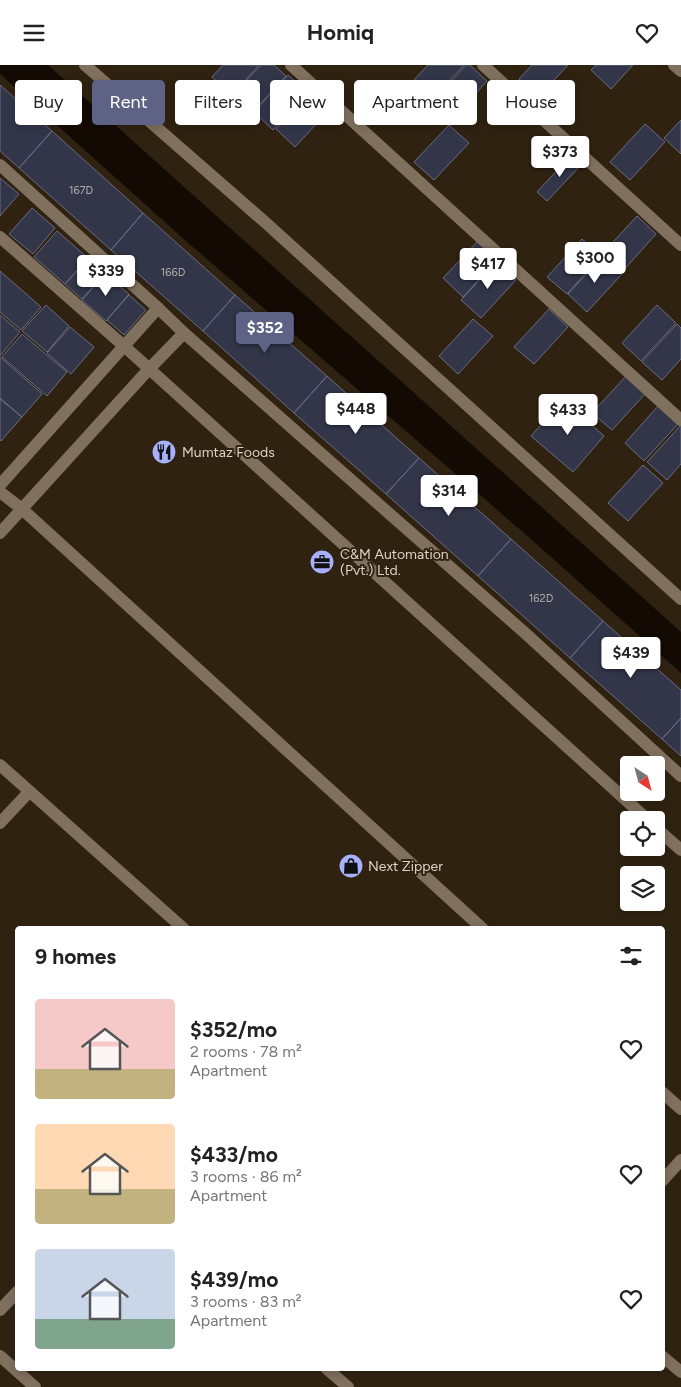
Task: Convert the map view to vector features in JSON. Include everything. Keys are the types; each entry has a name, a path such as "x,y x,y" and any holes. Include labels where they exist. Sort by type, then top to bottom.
{"street":[{"path":"85,65 266,223 681,599"},
{"path":"291,65 681,420"},
{"path":"483,65 681,245"},
{"path":"674,65 681,71"},
{"path":"0,165 184,333 525,633 681,776"},
{"path":"0,237 124,346 638,811"},
{"path":"0,485 158,309"},
{"path":"0,533 184,333"},
{"path":"0,492 22,509 480,926"},
{"path":"0,765 181,926"},
{"path":"0,823 29,792"},
{"path":"665,836 681,850"},
{"path":"665,1095 681,1109"},
{"path":"665,1178 681,1160"},
{"path":"0,1310 15,1294"},
{"path":"0,1356 15,1369"},
{"path":"665,1359 681,1372"},
{"path":"17,1371 35,1387"},
{"path":"329,1371 348,1387"}],"shaded area":[{"path":"0,65 48,65 65,80 15,80 15,87 0,74"},
{"path":"82,95 92,104 92,125 115,125 681,632 681,673 524,533 186,241 57,125 82,125"}],"building":[{"path":"223,65 259,65 246,80 215,80 212,77"},
{"path":"261,65 274,65 286,76 282,80 270,80 270,93 260,104 260,80 247,80"},
{"path":"428,65 464,65 450,80 414,80"},
{"path":"466,65 470,65 487,81 477,92 477,80 452,80"},
{"path":"532,65 568,65 554,80 519,79"},
{"path":"596,65 633,65 611,89 591,70"},
{"path":"288,75 294,80 283,80"},
{"path":"0,85 15,98 15,125 45,125 52,131 19,168 0,151"},
{"path":"270,95 270,125 278,125 273,130 260,118 260,105"},
{"path":"681,120 681,154 664,138"},
{"path":"645,124 665,142 630,180 610,162"},
{"path":"280,125 315,125 295,147 276,129"},
{"path":"449,125 469,143 434,180 414,162"},
{"path":"52,131 143,213 111,250 19,168"},
{"path":"572,154 582,164 547,201 537,192"},
{"path":"0,178 19,194 0,216"},
{"path":"32,208 55,228 33,254 9,234"},
{"path":"143,213 235,295 203,331 111,250"},
{"path":"637,216 656,234 622,272 602,254"},
{"path":"57,231 88,258 65,284 34,257"},
{"path":"582,239 601,256 567,294 547,277"},
{"path":"478,241 498,259 463,297 443,278"},
{"path":"603,256 622,274 587,312 568,294"},
{"path":"88,259 105,274 82,299 65,284"},
{"path":"496,262 516,280 481,318 461,300"},
{"path":"0,271 41,307 21,330 0,312"},
{"path":"105,274 129,294 106,321 82,300"},
{"path":"129,295 146,310 124,335 107,320"},
{"path":"235,295 327,376 294,413 203,331"},
{"path":"46,305 69,326 47,352 22,331"},
{"path":"657,305 676,323 641,361 622,343"},
{"path":"549,309 568,327 534,364 514,347"},
{"path":"0,315 20,332 0,356"},
{"path":"473,319 493,336 458,374 439,356"},
{"path":"677,324 681,328 681,359 662,380 642,362"},
{"path":"70,327 94,347 71,374 47,353"},
{"path":"22,334 67,372 47,396 2,357"},
{"path":"0,357 42,394 22,417 0,398"},
{"path":"627,375 646,393 612,430 592,413"},
{"path":"327,376 419,458 386,494 294,413"},
{"path":"0,399 22,417 1,441 0,439"},
{"path":"563,400 604,436 573,472 531,436"},
{"path":"659,405 679,423 644,461 625,443"},
{"path":"681,425 681,464 667,480 647,462"},
{"path":"419,458 511,539 478,576 386,494"},
{"path":"643,465 663,483 628,521 608,503"},
{"path":"511,539 603,621 570,658 478,576"},
{"path":"603,621 681,690 681,718 662,739 570,658"},
{"path":"681,718 681,756 662,739"}],"place":[{"name":"Mumtaz Foods","path":"164,452"},
{"name":"C&M Automation (Pvt.) Ltd.","path":"322,562"},
{"name":"Next Zipper","path":"351,866"}]}
